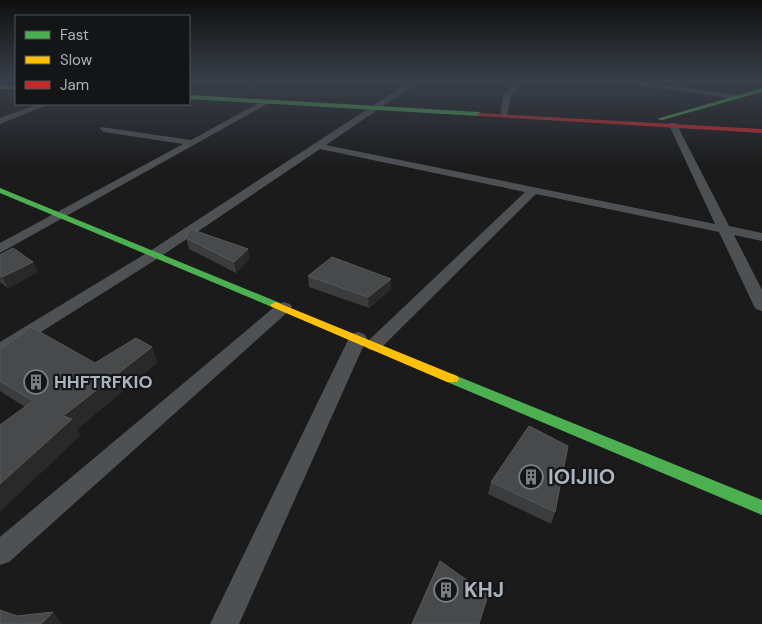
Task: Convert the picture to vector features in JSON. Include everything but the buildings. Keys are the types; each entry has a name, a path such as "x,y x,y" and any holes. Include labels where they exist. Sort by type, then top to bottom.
{"street":[{"path":"0,121 32,109"},
{"path":"0,249 254,109"},
{"path":"0,350 155,254 371,109"},
{"path":"391,109 762,131"},
{"path":"503,116 504,109"},
{"path":"647,124 698,109"},
{"path":"695,127 702,115 702,109"},
{"path":"673,125 762,306"},
{"path":"104,129 193,143"},
{"path":"317,146 762,237"},
{"path":"0,190 762,508"},
{"path":"224,624 367,342 534,190"},
{"path":"0,552 284,307"}],"traffic: fast":[{"path":"396,109 479,114"},
{"path":"660,119 695,109"},
{"path":"0,190 276,305"},
{"path":"452,379 762,508"}],"traffic: slow":[{"path":"276,305 452,379"}],"traffic: jam":[{"path":"479,114 762,131"}],"place":[{"name":"HHFTRFKIO","path":"36,382"},
{"name":"IOIJIIO","path":"531,477"},
{"name":"KHJ","path":"446,590"}]}
